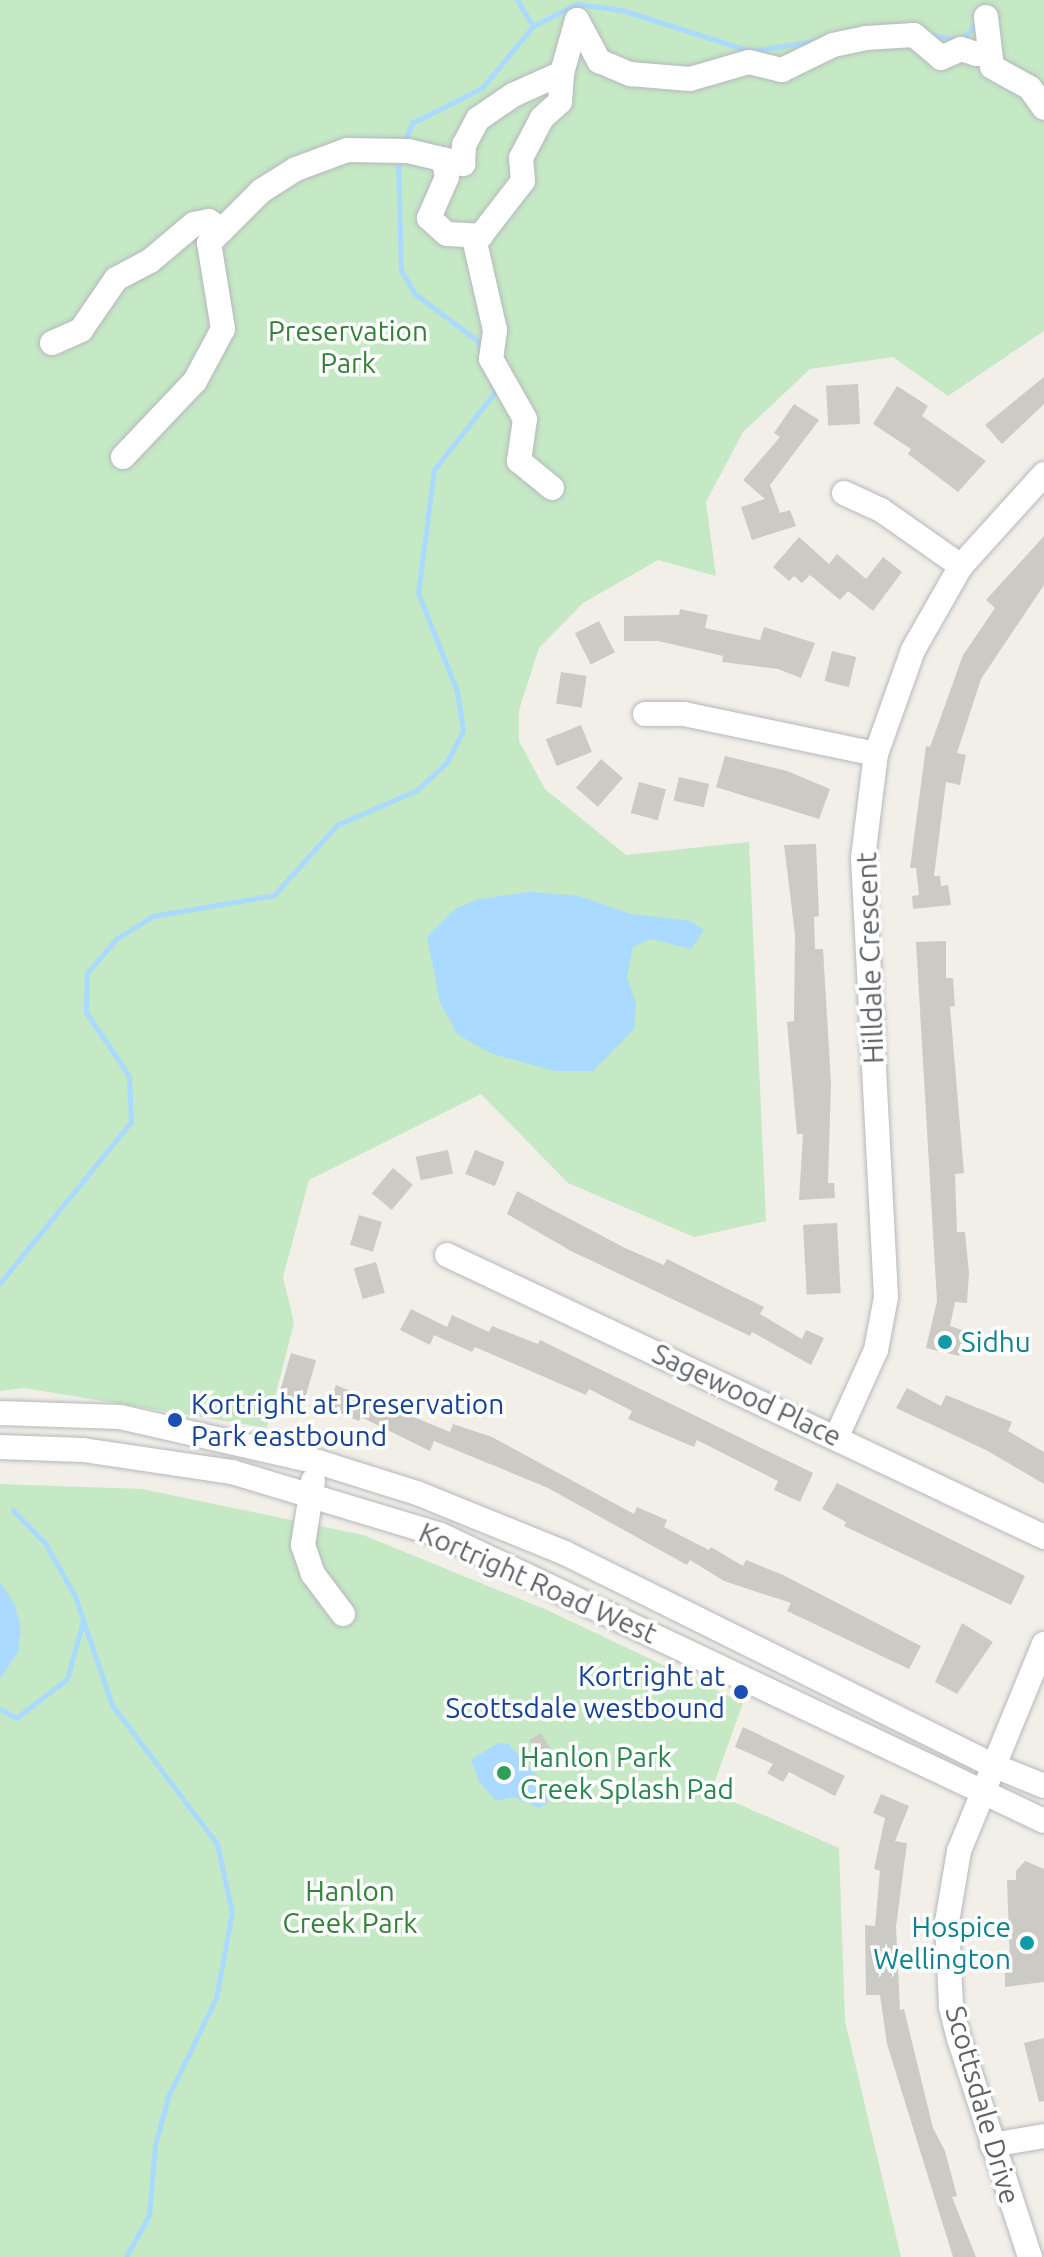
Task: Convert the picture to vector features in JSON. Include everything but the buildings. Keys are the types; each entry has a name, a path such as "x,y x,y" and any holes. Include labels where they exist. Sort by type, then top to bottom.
{"street":[{"path":"979,10 992,67 1030,88 1044,108"},
{"path":"552,488 519,461 525,419 491,359 495,330 475,243 523,181 521,158 542,118 560,102 562,73 577,20 599,61 630,74 690,79 749,62 782,70 833,45 866,38 914,35 941,58 961,49 976,54 988,50"},
{"path":"123,457 195,381 223,329 209,243 261,191 324,157 369,150 463,164 464,145 478,119 513,95 562,73"},
{"path":"443,159 447,177 429,218 447,234 481,236"},
{"path":"52,343 81,330 116,279 150,261 194,224 209,221 222,230"},
{"name":"Hilldale Crescent","path":"837,1436 876,1350 886,1297 863,858 876,754 913,650 961,566 1044,474"},
{"path":"844,493 881,510 961,566"},
{"path":"645,714 684,714 876,754"},
{"name":"Sagewood Place","path":"447,1255 837,1436 1044,1537"},
{"name":"Kortright Road West","path":"0,1413 120,1417 318,1462 417,1493 565,1553 990,1764 1044,1786"},
{"name":"Kortright Road West","path":"0,1447 83,1450 232,1472 441,1535 980,1794 1044,1821"},
{"path":"318,1462 309,1493 303,1545 313,1574 343,1614"},
{"name":"Scottsdale Drive","path":"1030,2257 992,2145 951,2006 947,1922 959,1851 990,1764 1044,1644"},
{"path":"992,2145 1044,2136"}],"green space":[{"name":"Preservation Park","path":"0,0 1044,0 1044,331 948,396 893,357 810,369 743,432 706,502 716,576 658,560 583,603 539,648 519,710 519,741 545,789 626,855 749,842 766,1221 694,1237 568,1183 481,1094 309,1180 283,1277 294,1323 267,1428 24,1388 0,1391"},
{"name":"Hanlon Creek Park","path":"0,1484 142,1489 363,1535 547,1610 743,1703 711,1792 839,1848 845,2021 901,2257 0,2257"}],"water":[{"path":"530,892 579,896 631,914 691,921 704,930 691,949 651,939 633,947 627,977 636,1003 634,1029 593,1071 554,1071 490,1053 457,1034 440,1002 427,937 455,909 479,899"},
{"path":"0,1582 15,1605 21,1628 18,1652 0,1679"},
{"name":"Hanlon Park Creek Splash Pad","path":"498,1743 509,1744 537,1776 539,1785 548,1790 547,1804 539,1808 513,1797 496,1801 480,1783 471,1760"}],"waterway":[{"path":"517,0 533,26"},
{"path":"404,142 412,123 482,88 533,26 577,4 622,10 750,51 822,40"},
{"path":"929,34 961,41 977,22"},
{"path":"398,158 401,270 415,294 478,341 481,352"},
{"path":"0,1283 131,1122 129,1076 86,1012 87,973 116,939 153,916 274,895 337,825 417,790 447,762 463,731 457,691 418,593 434,470 495,392 491,381"},
{"path":"13,1510 45,1543 75,1596 112,1705 217,1844 232,1912 216,1998 168,2097 155,2145 149,2215 126,2257"},
{"path":"0,1709 16,1718 67,1679 83,1621"}],"place":[{"name":"Sidhu","path":"945,1342"},
{"name":"Kortright at Preservation Park eastbound","path":"175,1420"},
{"name":"Kortright at Scottsdale westbound","path":"741,1692"},
{"name":"Hanlon Park Creek Splash Pad","path":"504,1773"},
{"name":"Hospice Wellington","path":"1027,1943"}]}
